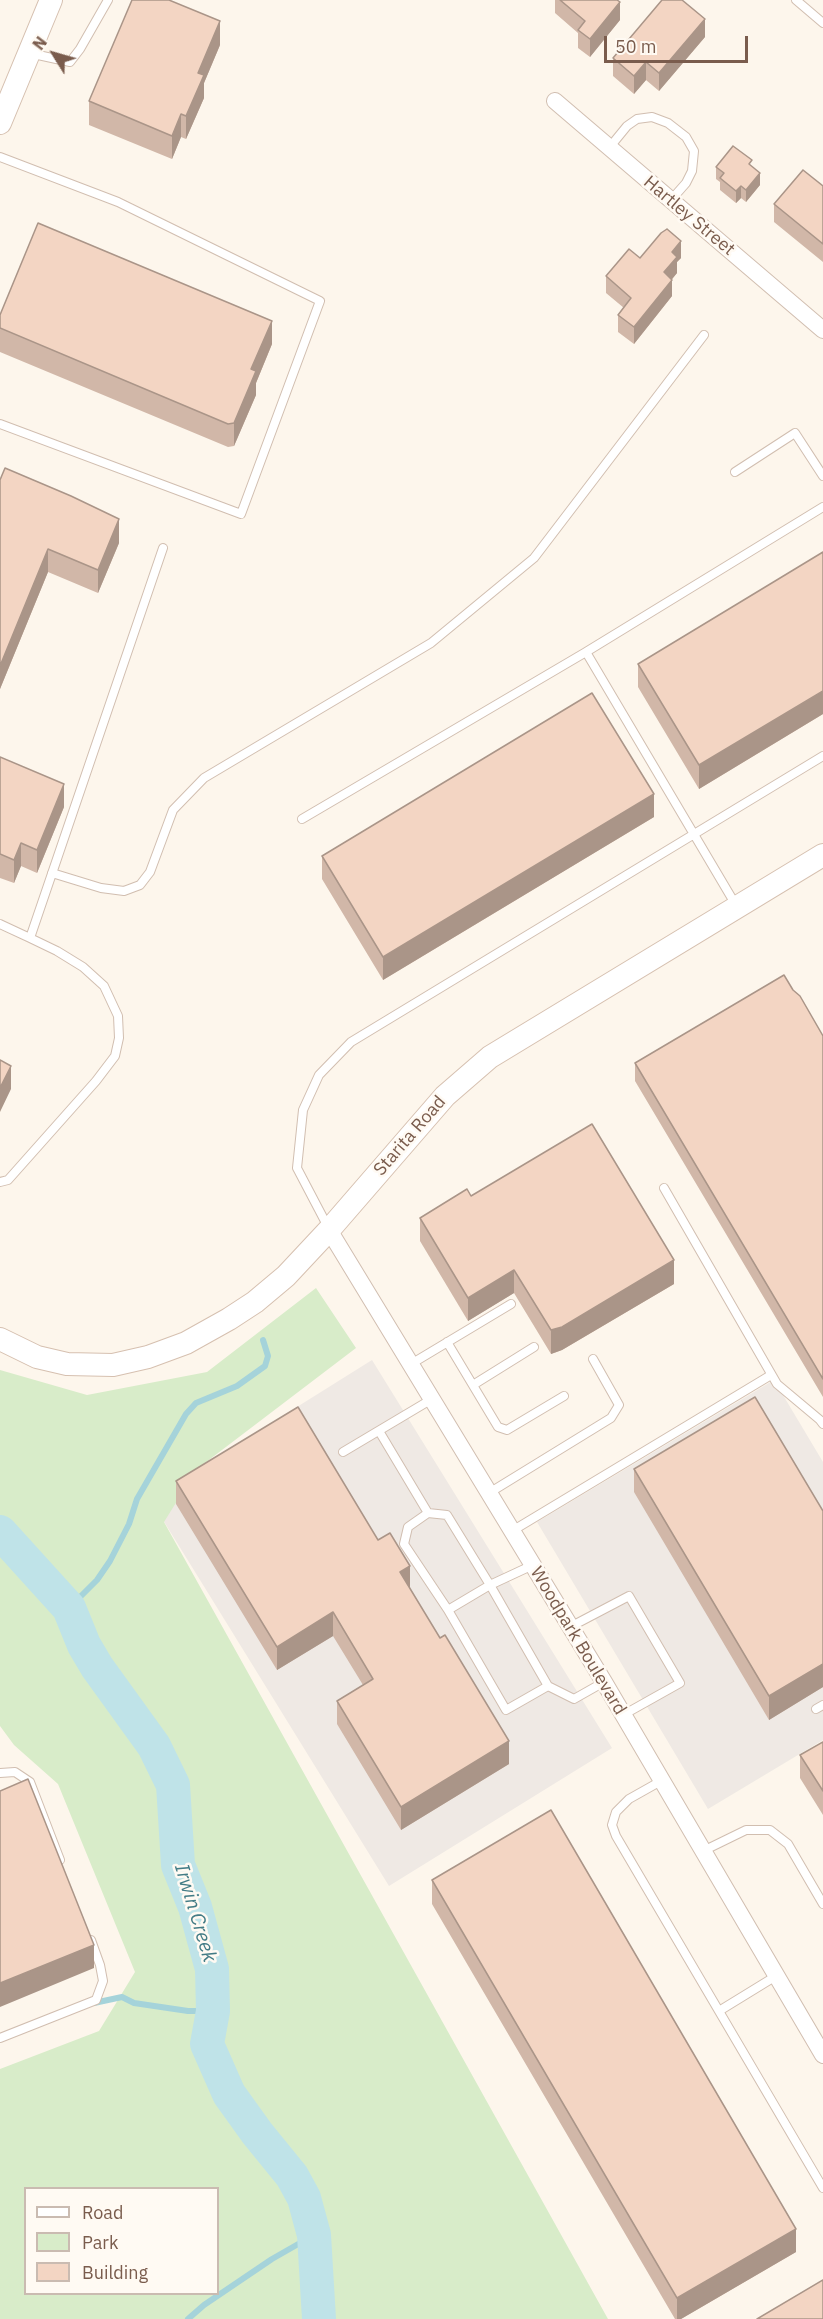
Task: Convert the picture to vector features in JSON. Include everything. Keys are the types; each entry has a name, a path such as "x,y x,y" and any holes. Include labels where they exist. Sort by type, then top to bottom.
{"street":[{"path":"0,123 51,0"},
{"name":"Hartley Street","path":"555,101 823,330"},
{"name":"Starita Road","path":"0,1339 37,1357 67,1364 113,1365 148,1357 186,1343 255,1302 286,1276 445,1096 490,1057 823,855"},
{"name":"Woodpark Boulevard","path":"329,1230 604,1682 823,2055"}],"lane":[{"path":"29,53 70,62 80,50 108,0"},
{"path":"796,0 823,23"},
{"path":"609,148 627,126 637,119 652,117 668,123 686,137 694,151 692,171 686,183 671,200"},
{"path":"0,157 118,202 320,301 242,514 0,424"},
{"path":"52,873 101,888 124,891 140,885 150,872 173,810 185,795 204,778 430,643 534,558 704,335"},
{"path":"735,472 795,433 823,476"},
{"path":"302,819 586,652 823,507"},
{"path":"30,938 163,548"},
{"path":"586,652 737,907"},
{"path":"329,1230 297,1168 303,1110 319,1075 351,1042 823,756"},
{"path":"0,924 57,951 83,967 104,986 118,1016 119,1038 115,1056 96,1082 8,1180 0,1182"},
{"path":"664,1188 777,1384 823,1424"},
{"path":"411,1364 511,1304"},
{"path":"447,1342 498,1426 507,1430 564,1396"},
{"path":"473,1385 534,1347"},
{"path":"489,1493 612,1418 619,1405 593,1359"},
{"path":"512,1531 771,1375"},
{"path":"344,1452 432,1399"},
{"path":"379,1431 428,1514"},
{"path":"548,1686 506,1710 448,1610 404,1544 408,1527 428,1514 447,1515 548,1686 574,1699 604,1682"},
{"path":"448,1610 490,1585 533,1565"},
{"path":"570,1627 629,1596 680,1683 623,1715"},
{"path":"0,1773 15,1772 30,1782 63,1868"},
{"path":"661,1781 629,1798 616,1812 612,1825 615,1836 823,2188"},
{"path":"702,1851 746,1830 770,1830 788,1844 823,1904"},
{"path":"0,2038 96,2000 103,1981 100,1965 88,1933"},
{"path":"718,2011 776,1976"}],"shaded area":[{"path":"372,1360 612,1748 389,1886 150,1499"},
{"path":"774,1380 823,1462 823,1740 708,1809 537,1522"}],"green space":[{"path":"316,1288 356,1348 197,1469 164,1522 608,2319 0,2319 0,2069 99,2031 135,1972 58,1784 14,1745 0,1726 0,1370 87,1395 207,1372"}],"building":[{"path":"132,0 169,0 220,21 198,73 204,75 186,116 181,114 172,136 89,101"},
{"path":"560,0 617,0 620,2 590,39 578,30 585,21"},
{"path":"662,0 682,0 705,19 659,73 646,62 634,76 613,58"},
{"path":"733,146 752,160 749,164 760,173 746,190 741,186 736,191 720,178 724,173 716,167"},
{"path":"803,170 823,186 823,244 774,204"},
{"path":"38,223 272,321 251,369 256,371 234,423 228,424 0,328 0,315"},
{"path":"667,229 681,241 672,252 677,257 664,272 672,280 634,327 618,315 631,298 606,276 629,249 640,258"},
{"path":"5,468 119,519 98,570 48,549 0,666 0,480"},
{"path":"823,552 823,691 699,765 638,664"},
{"path":"592,693 654,794 383,957 322,856"},
{"path":"0,757 64,784 37,850 21,843 14,860 0,854"},
{"path":"784,975 793,990 800,996 823,1036 823,1379 635,1063"},
{"path":"0,1060 11,1066 0,1088"},
{"path":"592,1124 674,1260 562,1327 551,1330 514,1270 468,1298 420,1218 467,1189 471,1196"},
{"path":"755,1397 823,1511 823,1664 769,1696 634,1469"},
{"path":"298,1407 378,1540 390,1533 410,1566 400,1572 440,1638 445,1635 509,1741 401,1807 337,1701 373,1679 333,1612 277,1647 176,1481"},
{"path":"823,1742 823,1791 800,1755"},
{"path":"28,1779 94,1945 0,1983 0,1791"},
{"path":"551,1810 796,2229 677,2298 432,1880"},
{"path":"823,2280 823,2319 757,2319"}],"waterway":[{"path":"69,1608 97,1580 110,1561 129,1524 137,1499 186,1414 196,1403 237,1386 265,1366 268,1356 263,1340"},
{"name":"Irwin Creek","path":"0,1532 69,1608 84,1645 97,1667 154,1746 173,1785 178,1865 195,1907 212,1969 213,2011 207,2044 229,2094 292,2176 304,2198 314,2235 319,2319"},
{"path":"94,2003 122,1997 134,2003 188,2011 213,2011"},
{"path":"219,2295 272,2259 314,2235"},
{"path":"188,2319 219,2295"}]}
